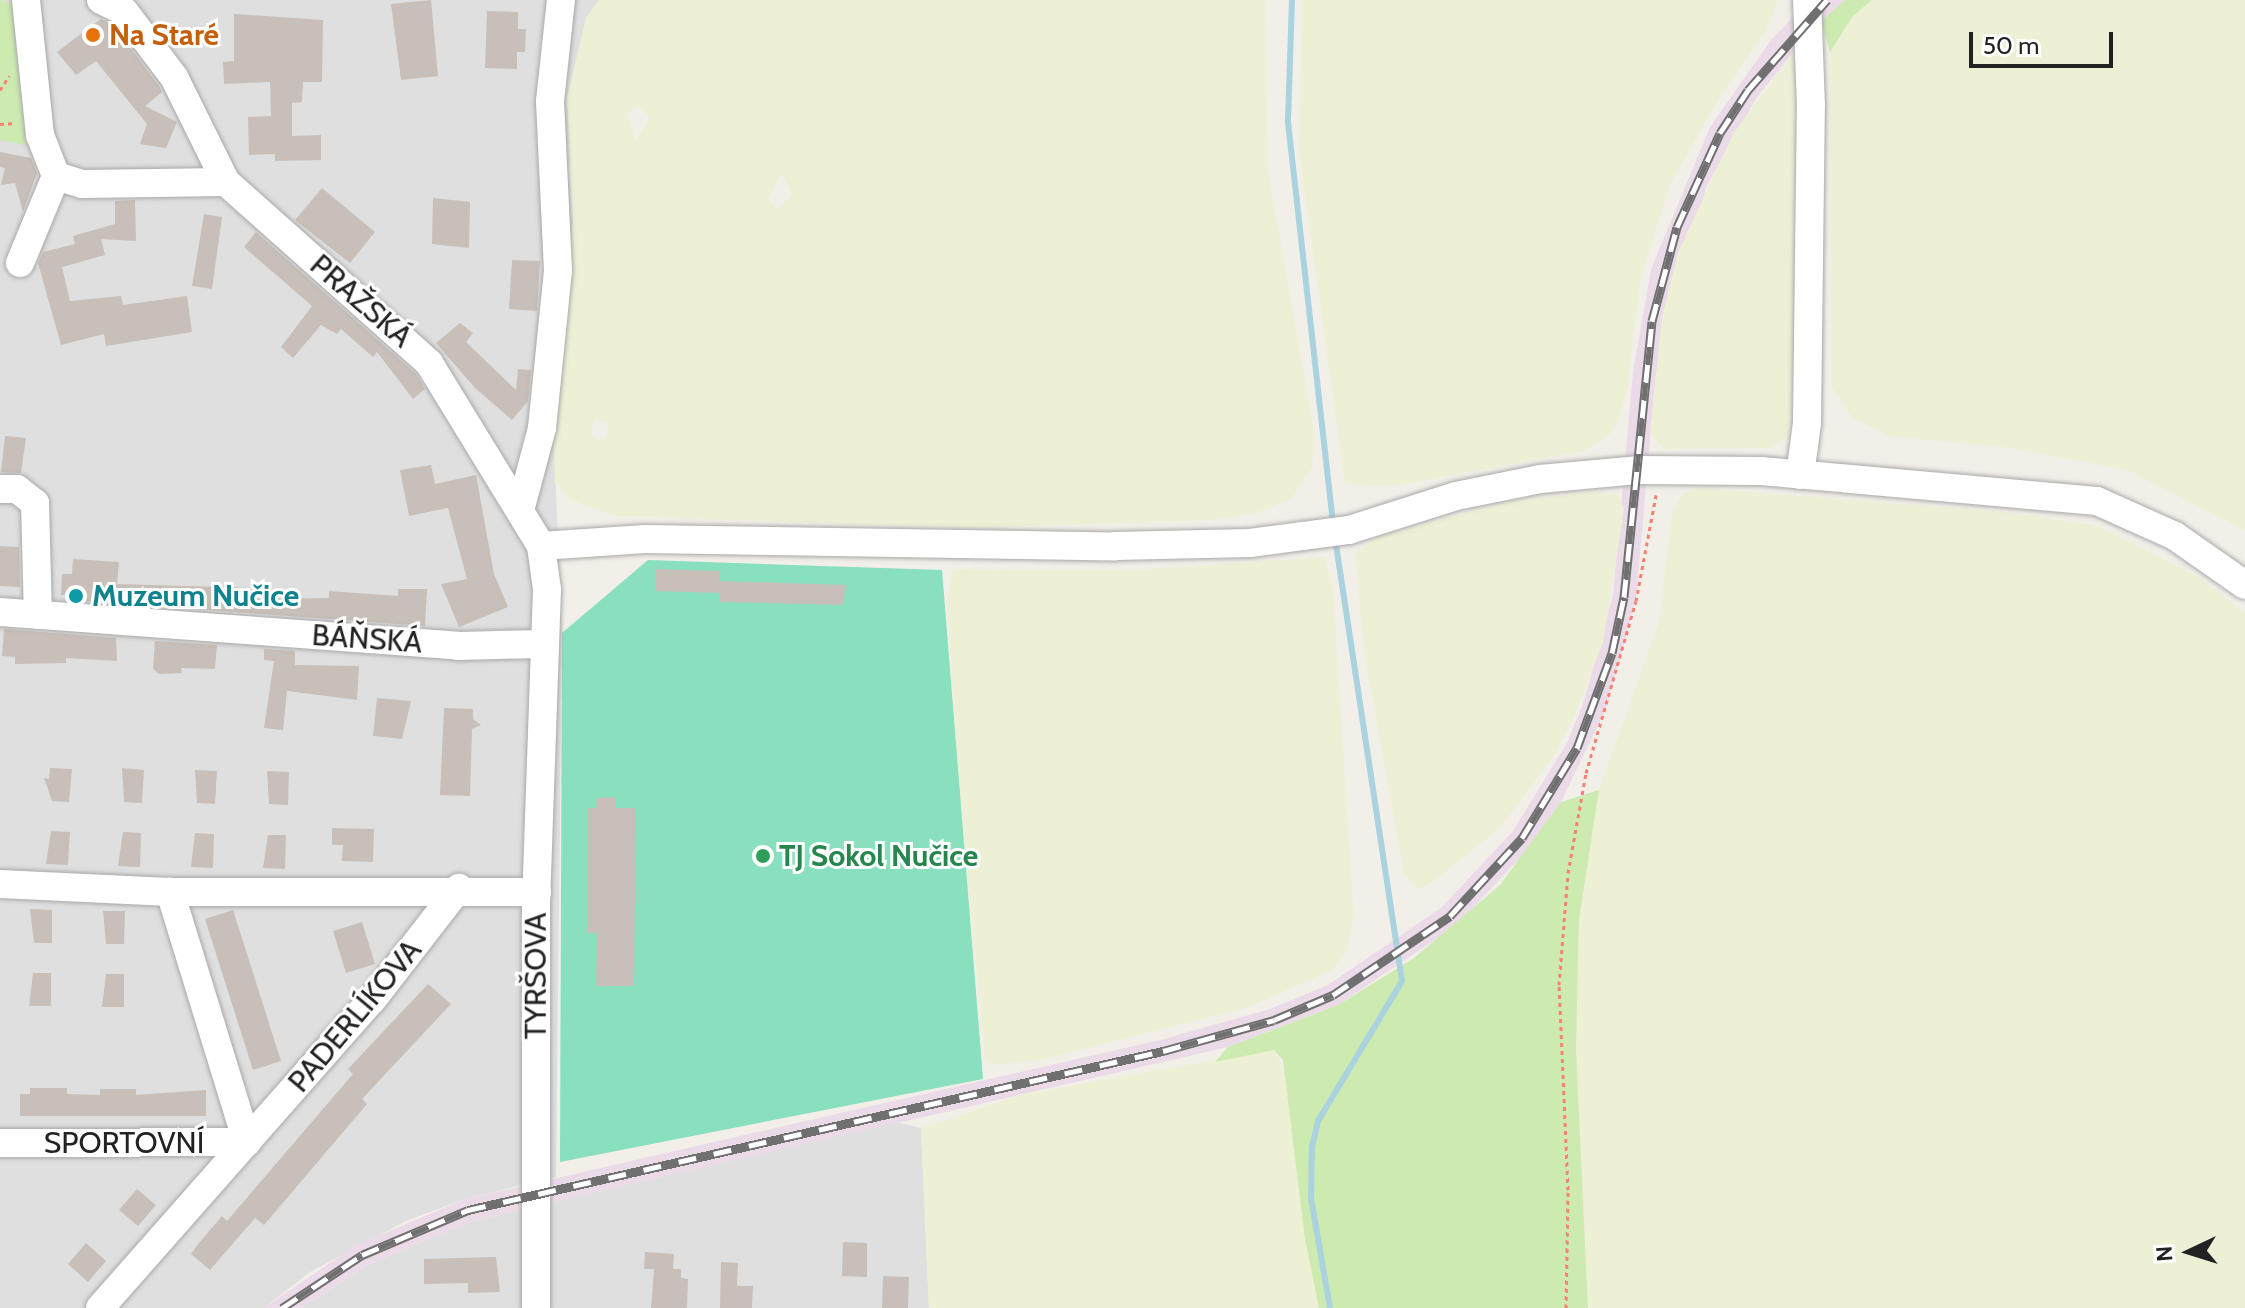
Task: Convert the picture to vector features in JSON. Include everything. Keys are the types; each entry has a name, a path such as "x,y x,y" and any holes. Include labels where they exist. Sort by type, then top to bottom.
{"street":[{"path":"20,263 56,176 40,135 26,0"},
{"name":"PRAŽSKÁ","path":"101,0 124,11 174,77 226,182 411,342 446,387 521,507 541,546 547,589 542,644"},
{"path":"521,507 542,428 558,271 550,101 561,0"},
{"path":"1800,475 1807,423 1811,107 1807,0"},
{"path":"56,176 82,184 226,182"},
{"path":"541,546 645,539 1115,546 1321,536 1504,485 1661,470 1800,475 2097,501 2175,536 2245,585"},
{"path":"0,489 17,489 35,503 38,615"},
{"name":"BÁŇSKÁ","path":"0,612 458,646 542,644"},
{"name":"TYRŠOVA","path":"536,1308 537,892 542,644"},
{"name":"PADERLÍKOVA","path":"0,884 170,892 459,888 537,892"},
{"name":"PADERLÍKOVA","path":"100,1308 372,1000 459,888"},
{"path":"170,892 247,1142"},
{"name":"SPORTOVNÍ","path":"0,1143 247,1142"}],"path":[{"path":"1566,1308 1568,1190 1559,985 1568,873 1586,773 1636,601 1661,470"}],"shaded area":[{"path":"0,0 599,0 586,18 569,169 573,221 554,445 562,633 556,1177 465,1199 406,1221 310,1272 264,1308 0,1308"},
{"path":"1809,0 1845,0 1814,27 1757,97 1707,185 1656,374 1636,599 1606,709 1561,802 1532,845 1457,925 1338,1005 1228,1047 472,1221 368,1265 301,1308 264,1308 356,1245 465,1199 1160,1040 1270,1009 1328,985 1442,907 1513,831 1567,743 1584,701 1613,595 1633,372 1651,269 1710,127 1771,40"},
{"path":"897,1122 921,1128 929,1308 301,1308 368,1265 472,1221"}],"green space":[{"path":"0,0 19,5 26,145 0,140"},
{"path":"599,0 1265,0 1268,171 1315,436 1312,468 1292,498 1256,513 1210,520 974,528 616,516 571,500 555,483 554,445 573,221 567,97 586,18","holes":["638,105 650,118 636,141 627,114","782,173 792,195 777,210 768,198","595,419 609,423 606,438 597,440 590,433"]},
{"path":"1302,0 1778,0 1766,31 1719,98 1670,185 1640,281 1627,392 1616,427 1606,438 1583,451 1393,486 1345,484 1299,152"},
{"path":"1845,0 1872,0 1853,16 1830,52 1821,21"},
{"path":"1872,0 2245,0 2245,530 2127,470 2011,448 1889,436 1852,418 1831,386 1830,52 1853,16"},
{"path":"1797,49 1792,415 1787,437 1771,448 1664,449 1650,433 1662,318 1678,253 1733,134"},
{"path":"1696,488 2005,512 2098,526 2197,576 2245,613 2245,1308 1588,1308 1576,1049 1579,920 1599,790 1659,622 1672,513 1683,493"},
{"path":"1593,492 1618,495 1624,509 1603,642 1575,714 1553,757 1501,827 1420,889 1404,875 1364,651 1355,553 1376,538 1503,502"},
{"path":"1325,557 1333,589 1354,918 1347,950 1332,970 1249,1007 1040,1060 991,1065 985,1059 958,772 947,598 953,569 1136,570"},
{"name":"TJ Sokol Nučice","path":"648,560 942,570 983,1079 560,1162 562,633"},
{"path":"1599,790 1579,920 1576,1049 1588,1308 1319,1308 1305,1239 1283,1060 1274,1050 1215,1062 1228,1047 1338,1005 1414,958 1500,885 1561,802"},
{"path":"1274,1050 1287,1075 1305,1239 1319,1308 929,1308 921,1128 1024,1094"}],"building":[{"path":"431,0 438,76 401,80 391,4"},
{"path":"487,11 518,12 518,29 526,29 525,52 517,52 517,69 485,68"},
{"path":"234,14 323,20 322,82 303,82 302,102 292,103 292,136 321,135 321,160 275,161 275,154 249,155 248,117 271,116 270,82 224,84 223,62 234,61"},
{"path":"101,19 113,25 159,86 162,92 145,106 177,122 166,148 140,144 147,124 96,61 76,75 57,52"},
{"path":"0,152 31,158 37,173 23,212 15,183 1,185 5,168 0,167"},
{"path":"322,188 375,232 350,263 295,220"},
{"path":"433,198 470,202 469,248 432,244"},
{"path":"135,200 136,241 101,239 105,255 62,267 70,301 121,296 123,305 187,296 192,332 106,346 104,334 61,345 38,263 43,252 75,244 73,236 115,224 115,201"},
{"path":"204,214 222,217 212,289 192,286"},
{"path":"256,232 416,374 425,389 413,399 377,352 373,357 341,329 337,334 321,325 293,358 281,347 312,306 244,247"},
{"path":"512,260 540,261 537,311 509,309"},
{"path":"460,323 473,333 466,342 516,390 518,369 531,370 528,401 512,420 475,388 436,343"},
{"path":"5,436 26,438 21,473 1,472"},
{"path":"431,465 435,484 476,475 494,574 508,607 459,627 441,584 467,579 448,508 409,516 400,470"},
{"path":"0,546 19,547 20,587 0,586"},
{"path":"73,559 119,562 117,584 258,588 258,599 329,598 329,591 398,596 398,589 427,589 425,626 70,600 71,595 61,595 62,574 72,574"},
{"path":"656,569 720,571 720,581 846,585 843,605 720,602 720,593 655,591"},
{"path":"4,629 116,638 117,661 66,658 66,663 15,664 15,657 2,656"},
{"path":"155,641 217,645 215,669 181,668 182,673 159,674 153,669"},
{"path":"264,649 295,651 295,665 359,666 357,700 287,691 283,730 264,728 274,661 264,660"},
{"path":"377,698 411,701 402,739 373,736"},
{"path":"444,708 473,709 473,719 481,725 472,729 470,796 440,795"},
{"path":"50,768 72,769 69,802 52,801 44,778 49,779"},
{"path":"122,768 144,770 142,803 124,802"},
{"path":"195,770 217,771 215,804 197,803"},
{"path":"267,771 289,772 288,805 269,804"},
{"path":"616,797 616,808 636,808 634,986 596,986 597,933 587,933 587,808 596,808 597,798"},
{"path":"332,828 374,829 373,862 342,861 343,845 332,845"},
{"path":"51,831 70,832 68,865 46,864"},
{"path":"123,832 141,833 140,867 118,866"},
{"path":"195,833 214,834 213,868 191,867"},
{"path":"268,835 286,835 285,869 263,868"},
{"path":"30,909 52,910 52,943 34,943"},
{"path":"233,910 281,1061 253,1070 205,919"},
{"path":"103,911 125,911 124,944 106,944"},
{"path":"362,922 375,964 346,973 333,931"},
{"path":"33,973 51,973 51,1006 29,1006"},
{"path":"106,974 124,974 124,1007 102,1007"},
{"path":"428,984 451,1004 362,1099 367,1104 264,1225 255,1218 210,1270 191,1254 199,1243 222,1216 227,1221 353,1074 348,1069"},
{"path":"30,1088 67,1088 67,1094 100,1095 100,1089 136,1089 136,1095 206,1090 206,1116 20,1116 20,1094 30,1094"},
{"path":"137,1189 156,1205 138,1226 119,1210"},
{"path":"843,1242 867,1243 867,1277 842,1276"},
{"path":"86,1243 106,1261 88,1282 68,1264"},
{"path":"645,1252 674,1254 673,1269 681,1269 681,1278 688,1279 687,1308 651,1308 654,1269 644,1269"},
{"path":"496,1257 500,1292 468,1293 468,1283 424,1284 424,1259"},
{"path":"721,1262 738,1263 737,1286 753,1286 752,1308 720,1308"},
{"path":"883,1276 909,1277 908,1308 882,1308"}],"waterway":[{"path":"1292,0 1288,122 1333,523"},
{"path":"1330,1308 1311,1198 1312,1147 1318,1121 1402,981 1335,538"}],"railway":[{"path":"282,1308 362,1255 468,1210 1163,1051 1274,1020 1333,995 1450,916 1522,838 1577,748 1612,653 1624,597 1652,321 1677,227 1720,133 1748,90 1827,0"}],"place":[{"name":"Na Staré","path":"93,35"},
{"name":"Muzeum Nučice","path":"76,596"},
{"name":"TJ Sokol Nučice","path":"763,856"}]}
